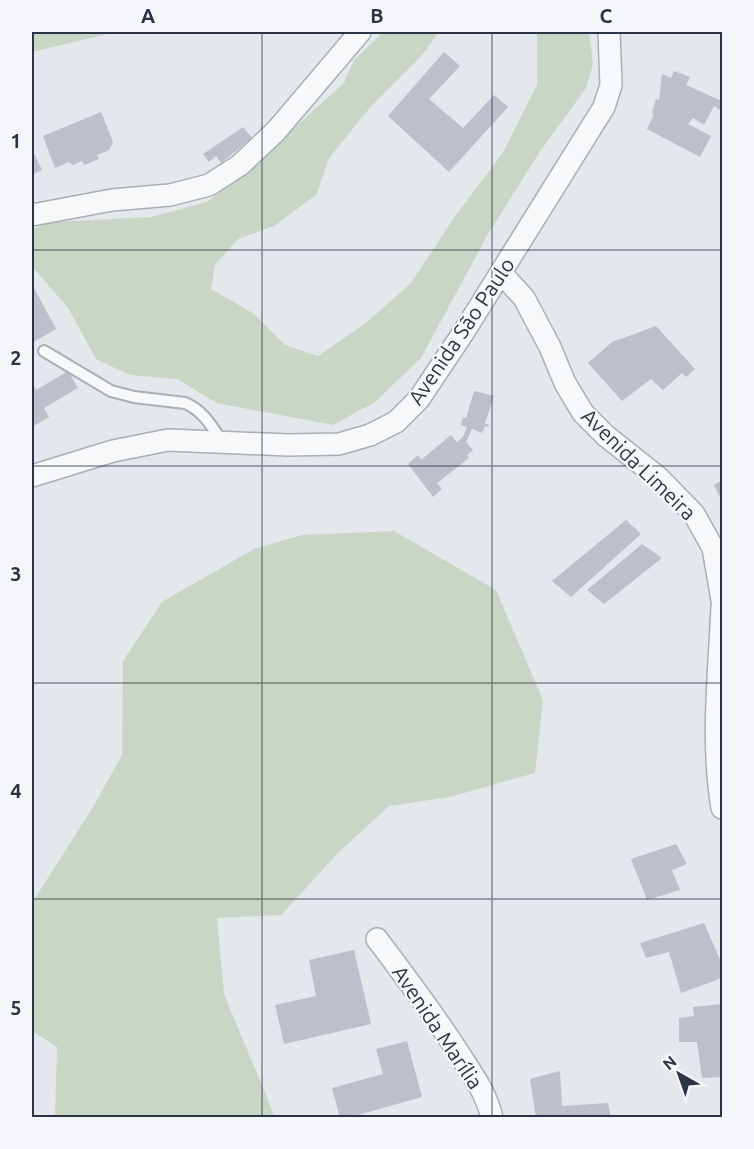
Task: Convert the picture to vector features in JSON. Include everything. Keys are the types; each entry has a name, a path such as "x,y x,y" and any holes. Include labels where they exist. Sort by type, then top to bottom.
{"street":[{"path":"32,215 112,200 170,195 209,185 240,165 276,131 360,32"},
{"name":"Avenida São Paulo","path":"32,476 112,451 168,440 339,444 370,435 396,422 419,399 502,274 604,107 611,85 609,32"},
{"name":"Avenida Limeira","path":"502,274 524,298 550,347 565,383 583,412 606,436 659,478 694,514 713,548 723,600"},
{"path":"723,607 716,730 720,750 723,808"},
{"name":"Avenida Marília","path":"377,939 430,1009 463,1059 487,1100 492,1118"}],"lane":[{"path":"45,351 111,391 134,397 185,402 206,418 223,443"}],"green space":[{"path":"32,32 110,32 32,52"},
{"path":"383,32 439,32 422,55 372,105 330,157 316,195 274,226 238,239 215,265 211,289 254,314 285,345 318,356 366,323 411,283 456,215 502,154 537,85 537,32 589,32 593,64 586,88 539,153 488,234 421,358 375,402 333,425 217,403 177,379 130,375 96,359 68,308 32,266 32,229 53,222 151,217 207,202 233,183 344,83 354,60"},
{"path":"394,531 496,590 543,700 535,773 450,797 389,806 339,852 281,915 217,918 224,994 275,1117 55,1117 57,1047 32,1031 32,903 93,807 122,755 123,661 162,602 254,549 302,535"}],"building":[{"path":"444,52 460,66 429,99 463,128 494,95 508,107 449,172 388,116"},
{"path":"674,71 690,77 686,85 722,101 722,111 714,106 704,125 693,118 688,124 711,136 700,157 647,129 654,114 652,113 656,99 659,100 662,74 671,78"},
{"path":"101,112 113,142 109,150 97,155 99,159 84,165 82,161 72,165 69,162 55,168 43,136"},
{"path":"243,127 252,138 221,163 216,156 209,162 203,154"},
{"path":"32,149 42,170 32,175"},
{"path":"32,284 56,329 32,343"},
{"path":"656,326 695,369 686,377 682,373 663,390 651,379 622,401 588,363 612,342"},
{"path":"68,371 78,388 44,408 49,417 32,427 32,382 36,390"},
{"path":"474,391 494,396 485,423 489,425 485,426 482,433 472,429 466,442 473,450 467,455 469,458 437,483 442,489 433,497 408,464 418,455 421,460 451,435 457,442 463,437 467,427 461,425 463,417 466,418"},
{"path":"722,480 722,502 714,485"},
{"path":"626,520 641,534 571,597 552,581"},
{"path":"642,544 662,558 604,604 587,590"},
{"path":"676,844 687,864 672,870 680,890 647,900 631,859"},
{"path":"704,923 722,964 722,978 681,993 669,952 646,958 640,943"},
{"path":"354,950 371,1024 284,1044 275,1005 316,996 309,960"},
{"path":"722,1004 722,1077 702,1078 697,1042 679,1042 679,1018 694,1016 693,1007"},
{"path":"407,1041 422,1097 340,1118 332,1088 383,1074 376,1049"},
{"path":"560,1071 562,1106 608,1103 611,1118 536,1118 530,1079"}]}
